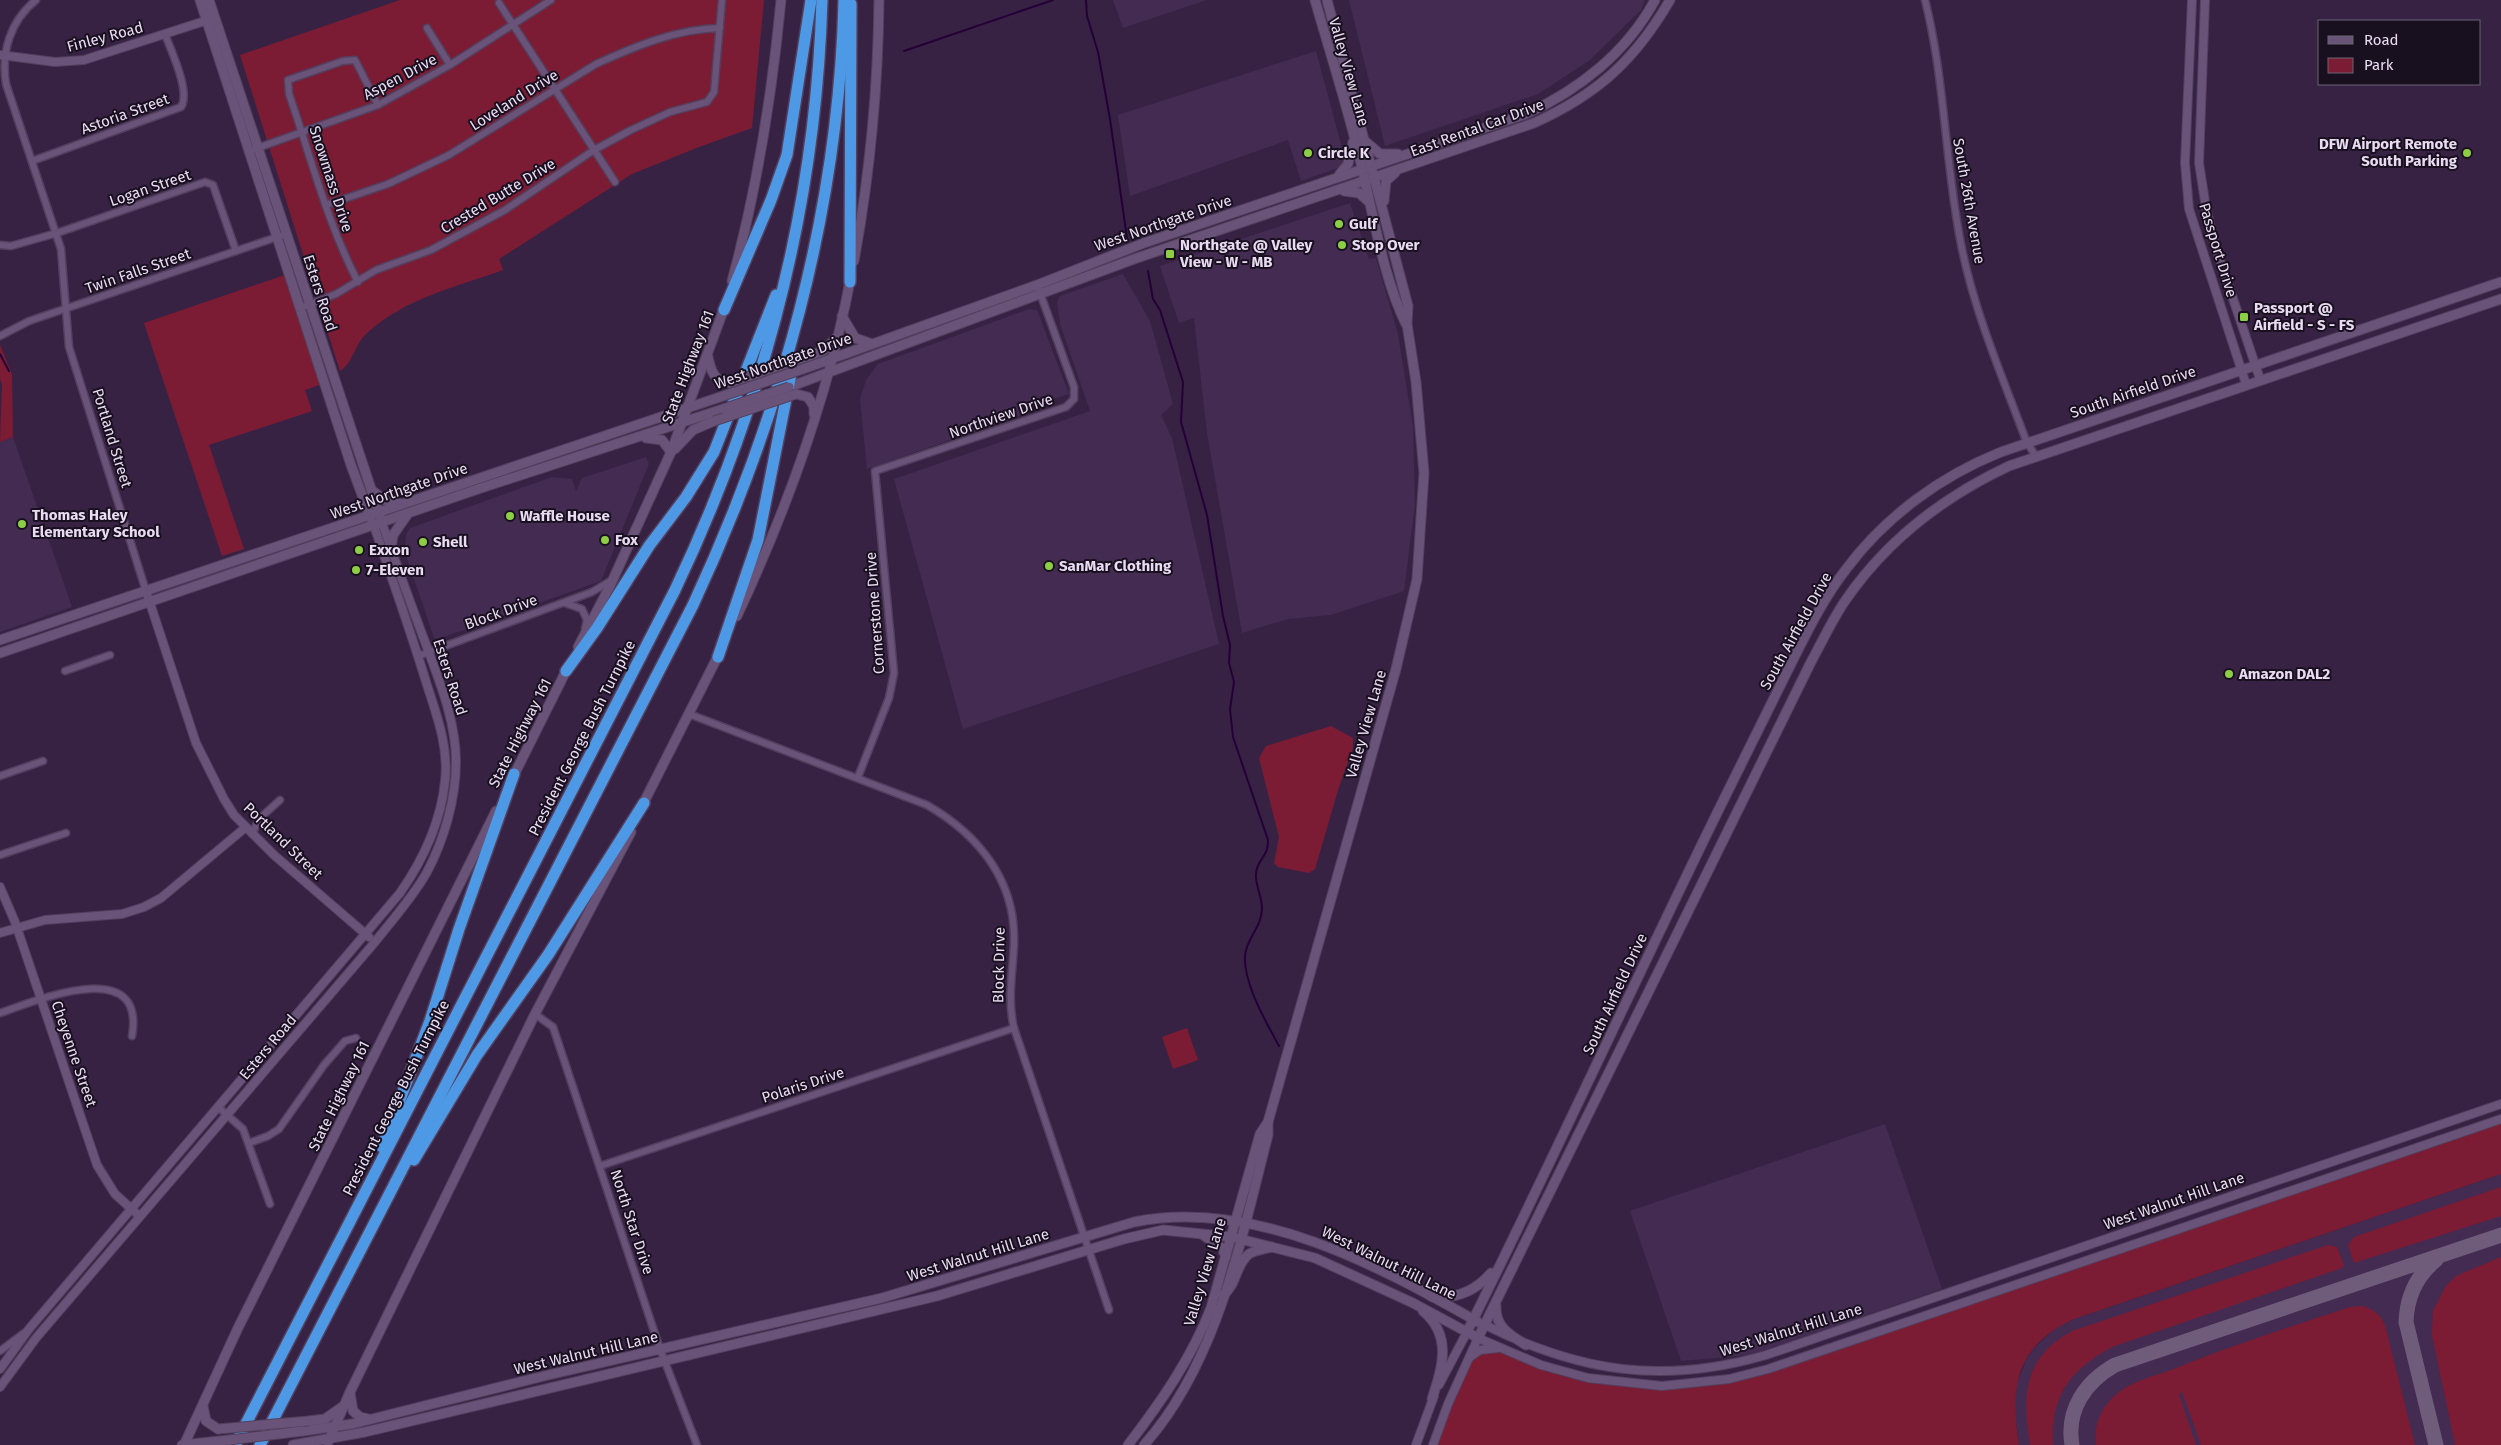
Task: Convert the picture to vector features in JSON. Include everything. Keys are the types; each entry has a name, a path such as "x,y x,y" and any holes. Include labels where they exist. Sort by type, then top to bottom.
{"highway":[{"path":"724,310 771,200 787,155 811,0"},
{"name":"President George Bush Turnpike","path":"235,1445 692,554 744,425 768,350 789,262 811,146 819,68 822,0"},
{"path":"260,1445 710,569 742,494 770,417 800,308 816,236 830,154 840,68 844,0"},
{"path":"850,282 851,0"},
{"path":"566,670 597,628 649,546 686,497 714,452 789,262"},
{"path":"718,657 758,540 793,364 800,308"},
{"path":"368,1185 430,1021 459,929 514,774"},
{"path":"388,1196 429,1137 477,1055 548,955 644,803"}],"main road":[{"name":"Esters Road","path":"200,0 211,19 259,148 282,236 304,306 378,525"},
{"name":"Esters Road","path":"209,0 211,19 249,151 282,236"},
{"name":"State Highway 161","path":"183,1445 203,1406 238,1328 566,670 614,578 671,452 724,310 748,222 769,107 781,0"},
{"path":"328,1443 350,1392 535,1014 621,853 688,714 718,657 762,562 829,373 850,282 866,196 874,121 879,0"},
{"name":"Valley View Lane","path":"1315,0 1366,182 1369,202 1398,307 1407,324"},
{"name":"Valley View Lane","path":"1144,1445 1172,1410 1185,1390 1208,1338 1241,1239 1268,1134 1268,1122 1396,669 1417,579 1424,473 1416,382 1407,324 1408,306 1327,0"},
{"name":"East Rental Car Drive","path":"1372,165 1526,114 1572,90 1611,59 1631,35 1655,0"},
{"name":"East Rental Car Drive","path":"1366,182 1534,124 1590,93 1638,49 1670,0"},
{"path":"1551,102 1556,113"},
{"path":"1336,177 1348,164 1354,140"},
{"path":"1365,141 1373,150 1380,154 1406,154"},
{"name":"West Northgate Drive","path":"0,653 378,525 478,489 829,373 1038,289 1103,258 1372,165"},
{"path":"1384,214 1385,186 1397,171"},
{"name":"West Northgate Drive","path":"0,640 689,408 873,344 1366,182"},
{"path":"1322,195 1354,191 1369,202"},
{"path":"1203,223 1207,234"},
{"name":"South Airfield Drive","path":"1467,1332 1774,698 1829,594 1848,567 1872,540 1905,509 1957,473 1978,461 2242,369 2501,282"},
{"name":"South Airfield Drive","path":"1478,1338 1496,1306 1790,705 1844,603 1886,551 1936,506 1994,473 2036,456 2501,299"},
{"name":"Esters Road","path":"304,306 370,488 374,513"},
{"path":"2406,313 2412,329"},
{"path":"842,316 856,338 873,344"},
{"path":"708,357 711,371 717,379 729,383 823,351 838,336"},
{"path":"637,438 655,437 662,440 671,452 693,430 714,421 796,394 808,397 814,407 814,419"},
{"path":"475,480 478,489"},
{"path":"370,488 385,500 402,504"},
{"path":"391,550 393,535 408,514"},
{"path":"255,554 262,564"},
{"path":"50,623 54,635"},
{"path":"1774,698 1790,705"},
{"name":"Valley View Lane","path":"1128,1445 1166,1393 1192,1350 1211,1308 1260,1134 1268,1122"},
{"path":"1214,1219 1227,1215 1241,1202"},
{"name":"West Walnut Hill Lane","path":"183,1445 336,1427 440,1403 887,1296 1134,1222 1159,1217 1214,1219 1298,1236 1326,1246 1485,1325"},
{"name":"West Walnut Hill Lane","path":"295,1445 328,1443 937,1296 1089,1249 1163,1230 1188,1231 1232,1237 1274,1246 1315,1258 1414,1303 1478,1338"},
{"path":"1188,1231 1207,1237 1217,1243 1222,1248 1226,1257"},
{"path":"1223,1296 1231,1289 1246,1257 1251,1253 1274,1246"},
{"path":"1429,1296 1455,1296 1468,1292 1486,1280 1499,1264"},
{"path":"887,1296 890,1307"},
{"path":"1414,1303 1434,1321 1443,1345 1444,1363 1432,1399"},
{"path":"1496,1306 1498,1321 1504,1331 1526,1345"},
{"path":"786,1320 789,1332"},
{"path":"350,1392 353,1411 360,1417 370,1419"},
{"path":"440,1403 442,1414"},
{"path":"203,1406 206,1421 218,1429 325,1419 344,1406"}],"street":[{"name":"Aspen Drive","path":"249,151 378,105 450,65 551,0"},
{"path":"720,28 722,0"},
{"name":"South 26th Avenue","path":"1925,0 1934,34 1949,171 1961,246 1981,316 2027,443 2036,456"},
{"name":"Passport Drive","path":"2192,0 2184,163 2189,209 2246,384"},
{"name":"Passport Drive","path":"2205,0 2198,157 2206,208 2217,251 2257,365 2260,380"},
{"name":"Portland Street","path":"33,1 14,26 2,55 6,84 57,232 61,249 69,347 146,591 204,761 224,799 252,834 375,942"},
{"path":"499,2 614,182"},
{"name":"Finley Road","path":"2,55 66,62 84,60 211,19"},
{"path":"427,28 450,65"},
{"name":"Loveland Drive","path":"326,206 388,184 450,155 596,64 646,43 697,29 720,28"},
{"name":"Crested Butte Drive","path":"304,306 336,294 376,270 431,250 477,226 594,150 631,130 670,112 707,102 714,92 720,28"},
{"name":"Astoria Street","path":"32,161 181,107 184,101 184,90 165,34"},
{"name":"Snowmass Drive","path":"358,282 342,252 326,206 289,94 288,80 344,61 355,60 362,69 378,105"},
{"name":"Logan Street","path":"57,232 205,182 210,182 236,251"},
{"path":"0,245 11,246 57,232"},
{"name":"Twin Falls Street","path":"0,336 14,326 282,236"},
{"path":"2204,256 2217,251"},
{"name":"Northview Drive","path":"875,471 1066,407 1074,399 1074,387 1038,289"},
{"name":"Cornerstone Drive","path":"858,777 889,698 894,673 875,471"},
{"name":"Esters Road","path":"1,1384 79,1288 141,1218 375,942 414,894 427,872 444,830 455,782 456,761 445,697 391,550 378,525"},
{"name":"Esters Road","path":"0,1369 30,1329 366,934 411,878 428,844 438,816 445,782 445,750 442,734 378,525"},
{"name":"Block Drive","path":"418,656 592,592 614,578"},
{"path":"563,603 582,609 587,620 584,637"},
{"path":"65,671 110,655"},
{"name":"Block Drive","path":"688,714 858,777 927,805 951,818 976,840 992,863 1006,889 1011,907 1014,941 1010,1006 1014,1028 1109,1310"},
{"path":"0,776 43,761"},
{"path":"445,782 455,782"},
{"path":"252,834 259,819 280,800"},
{"path":"0,933 45,920 115,915 144,908 173,888 246,827"},
{"path":"0,855 66,833"},
{"name":"Cheyenne Street","path":"0,888 17,928 97,1165 115,1194 141,1218"},
{"path":"0,1013 41,999 78,990 112,990 121,993 127,1001 134,1023 132,1036"},
{"name":"North Star Drive","path":"535,1014 553,1027 660,1349 697,1445"},
{"name":"Polaris Drive","path":"600,1166 1014,1028"},
{"path":"249,1143 268,1136 279,1129 324,1066 345,1041 356,1038"},
{"name":"West Walnut Hill Lane","path":"1485,1325 1526,1345 1582,1362 1626,1370 1660,1372 1700,1370 1766,1355 2501,1104"},
{"path":"218,1107 243,1129 270,1204"},
{"name":"West Walnut Hill Lane","path":"1478,1338 1541,1365 1588,1378 1662,1386 1702,1383 1758,1372 2501,1120"},
{"path":"2264,1186 2269,1198"},
{"path":"71,1281 79,1288"},
{"path":"1896,1310 1901,1324"},
{"path":"0,1351 30,1329"},
{"path":"1416,1445 1432,1399 1467,1332"},
{"path":"1433,1445 1448,1404 1478,1338"},
{"path":"1470,1357 1489,1348 1501,1348"},
{"path":"1700,1370 1702,1383"}],"shaded area":[{"path":"1113,0 1207,0 1123,28"},
{"path":"1349,0 1645,0 1641,10 1590,60 1538,94 1385,146"},
{"path":"1316,51 1345,159 1341,167 1301,181 1288,140 1130,196 1118,115"},
{"path":"1350,203 1369,259 1376,258 1398,334 1413,427 1415,505 1404,591 1331,615 1288,619 1242,633 1207,433 1194,318 1179,323 1160,266"},
{"path":"1123,274 1150,321 1173,404 1161,415 1172,438 1219,644 963,729 894,479 1090,411 1060,324 1057,302 1060,296"},
{"path":"1029,309 1037,310 1069,394 1050,400 1022,415 867,469 860,399 866,380 878,364"},
{"name":"Thomas Haley Elementary School","path":"13,437 72,607 0,632 0,442"},
{"path":"646,457 649,464 601,581 438,639 434,638 407,558 406,534 410,528 552,477 572,479 576,491 582,478"},
{"path":"1885,1124 1942,1289 1750,1355 1681,1361 1630,1211"},
{"path":"2501,1174 2501,1445 2019,1445 2014,1406 2017,1383 2027,1358 2035,1347 2056,1328 2074,1319"}],"green space":[{"path":"400,0 764,0 752,128 632,174 499,259 503,270 431,295 396,312 362,338 348,363 340,371 240,55"},
{"path":"285,275 322,384 305,390 312,411 209,445 244,549 222,556 144,323"},
{"path":"0,345 12,374 13,437 0,442 2,384 0,379"},
{"path":"1331,726 1353,738 1353,748 1339,787 1315,869 1309,873 1278,867 1274,863 1279,837 1259,758 1266,746"},
{"path":"1187,1028 1198,1060 1173,1069 1162,1037"},
{"path":"2501,1123 2501,1174 2074,1319 2054,1330 2039,1342 2028,1356 2021,1370 2016,1404 2019,1445 1436,1445 1466,1372 1478,1356 1486,1352 1506,1353 1580,1377 1622,1385 1663,1388 1730,1382"},
{"path":"2501,1187 2501,1216 2354,1263 2348,1245 2354,1237"},
{"path":"2328,1245 2337,1247 2344,1266 2342,1268 2112,1347 2097,1356 2074,1375 2059,1398 2053,1427 2053,1445 2030,1445 2026,1410 2030,1379 2035,1366 2044,1353 2072,1331"},
{"path":"2501,1257 2501,1445 2455,1445 2432,1335 2433,1310 2446,1286 2456,1276"},
{"path":"2362,1306 2376,1312 2385,1325 2415,1445 2201,1445 2182,1392 2179,1394 2196,1445 2096,1445 2097,1422 2103,1409 2113,1397 2131,1385 2260,1337 2350,1307"}],"waterway":[{"path":"904,51 1053,0"},
{"path":"1086,0 1087,16 1098,52 1110,119 1127,238"},
{"path":"1148,271 1153,299 1160,310 1183,382 1181,422 1207,515 1223,616 1230,645 1229,663 1234,682 1230,709 1233,737 1268,840 1267,851 1258,865 1256,874 1262,904 1261,914 1246,950 1245,961 1255,1000 1279,1046"},
{"path":"0,354 9,371"}],"taxiway":[{"path":"2072,1445 2072,1420 2080,1398 2095,1380 2115,1365 2501,1235"},
{"path":"2436,1260 2423,1273 2414,1287 2408,1304 2406,1322 2436,1445"}],"place":[{"name":"Circle K","path":"1308,153"},
{"name":"DFW Airport Remote South Parking","path":"2467,153"},
{"name":"Gulf","path":"1339,224"},
{"name":"Stop Over","path":"1342,245"},
{"name":"Northgate @ Valley View - W - MB","path":"1170,254"},
{"name":"Passport @ Airfield - S - FS","path":"2244,317"},
{"name":"Waffle House","path":"510,516"},
{"name":"Thomas Haley Elementary School","path":"22,524"},
{"name":"Fox","path":"605,540"},
{"name":"Shell","path":"423,542"},
{"name":"Exxon","path":"359,550"},
{"name":"SanMar Clothing","path":"1049,566"},
{"name":"7-Eleven","path":"356,570"},
{"name":"Amazon DAL2","path":"2229,674"}]}
